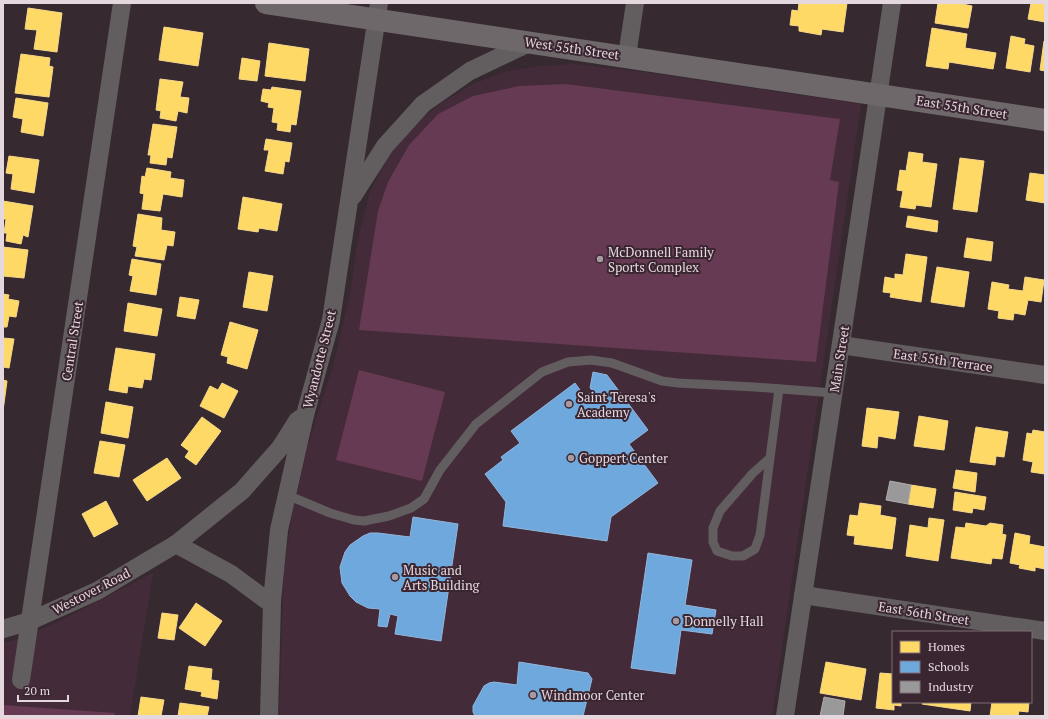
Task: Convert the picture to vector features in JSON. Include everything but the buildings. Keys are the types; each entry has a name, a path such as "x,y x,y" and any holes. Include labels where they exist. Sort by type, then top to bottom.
{"main road":[{"name":"West 55th Street","path":"266,3 378,11 531,42 879,94"},
{"name":"East 55th Street","path":"879,94 1045,120"}],"street":[{"name":"Central Street","path":"21,680 122,3"},
{"path":"627,56 635,3"},
{"name":"Main Street","path":"785,716 892,3"},
{"name":"Wyandotte Street","path":"269,716 272,601 279,530 305,415 331,320 378,11"},
{"path":"349,202 385,146 423,104 470,71 531,42"},
{"name":"East 55th Terrace","path":"841,345 1045,375"},
{"name":"Westover Road","path":"3,629 30,621 97,591 176,544 242,491 280,448 297,421 305,415"},
{"path":"176,544 231,574 266,600 272,601"},
{"name":"East 56th Street","path":"803,595 1045,631"}],"lane":[{"path":"287,495 330,513 354,520 364,521 389,516 411,508 424,499 428,494 440,470 476,424 542,372 568,362 591,360 612,363 662,381 678,383 834,393"},
{"path":"770,458 753,473 720,511 713,528 713,542 717,550 732,556 743,556 755,549 760,535 779,389"}],"shaded area":[{"name":"Saint Teresa's Academy","path":"576,64 643,72 861,104 772,716 279,716 284,570 293,509 308,446 334,362 350,295 358,239 370,192 387,158 401,139 419,121 440,104 473,84 504,72 539,66"},
{"name":"McDonnell Family Sports Complex","path":"566,84 840,119 830,180 839,182 816,362 359,330 378,211 388,182 409,145 438,114 473,96 519,86"},
{"path":"359,370 445,392 422,481 336,460"},
{"path":"153,573 130,716 3,716 3,643 18,639 50,626"},
{"path":"3,705 115,713 114,716 3,716"}],"place":[{"name":"McDonnell Family Sports Complex","path":"600,259"},
{"name":"Saint Teresa's Academy","path":"569,404"},
{"name":"Goppert Center","path":"571,458"},
{"name":"Music and Arts Building","path":"395,577"},
{"name":"Donnelly Hall","path":"676,621"},
{"name":"Windmoor Center","path":"533,695"}]}
